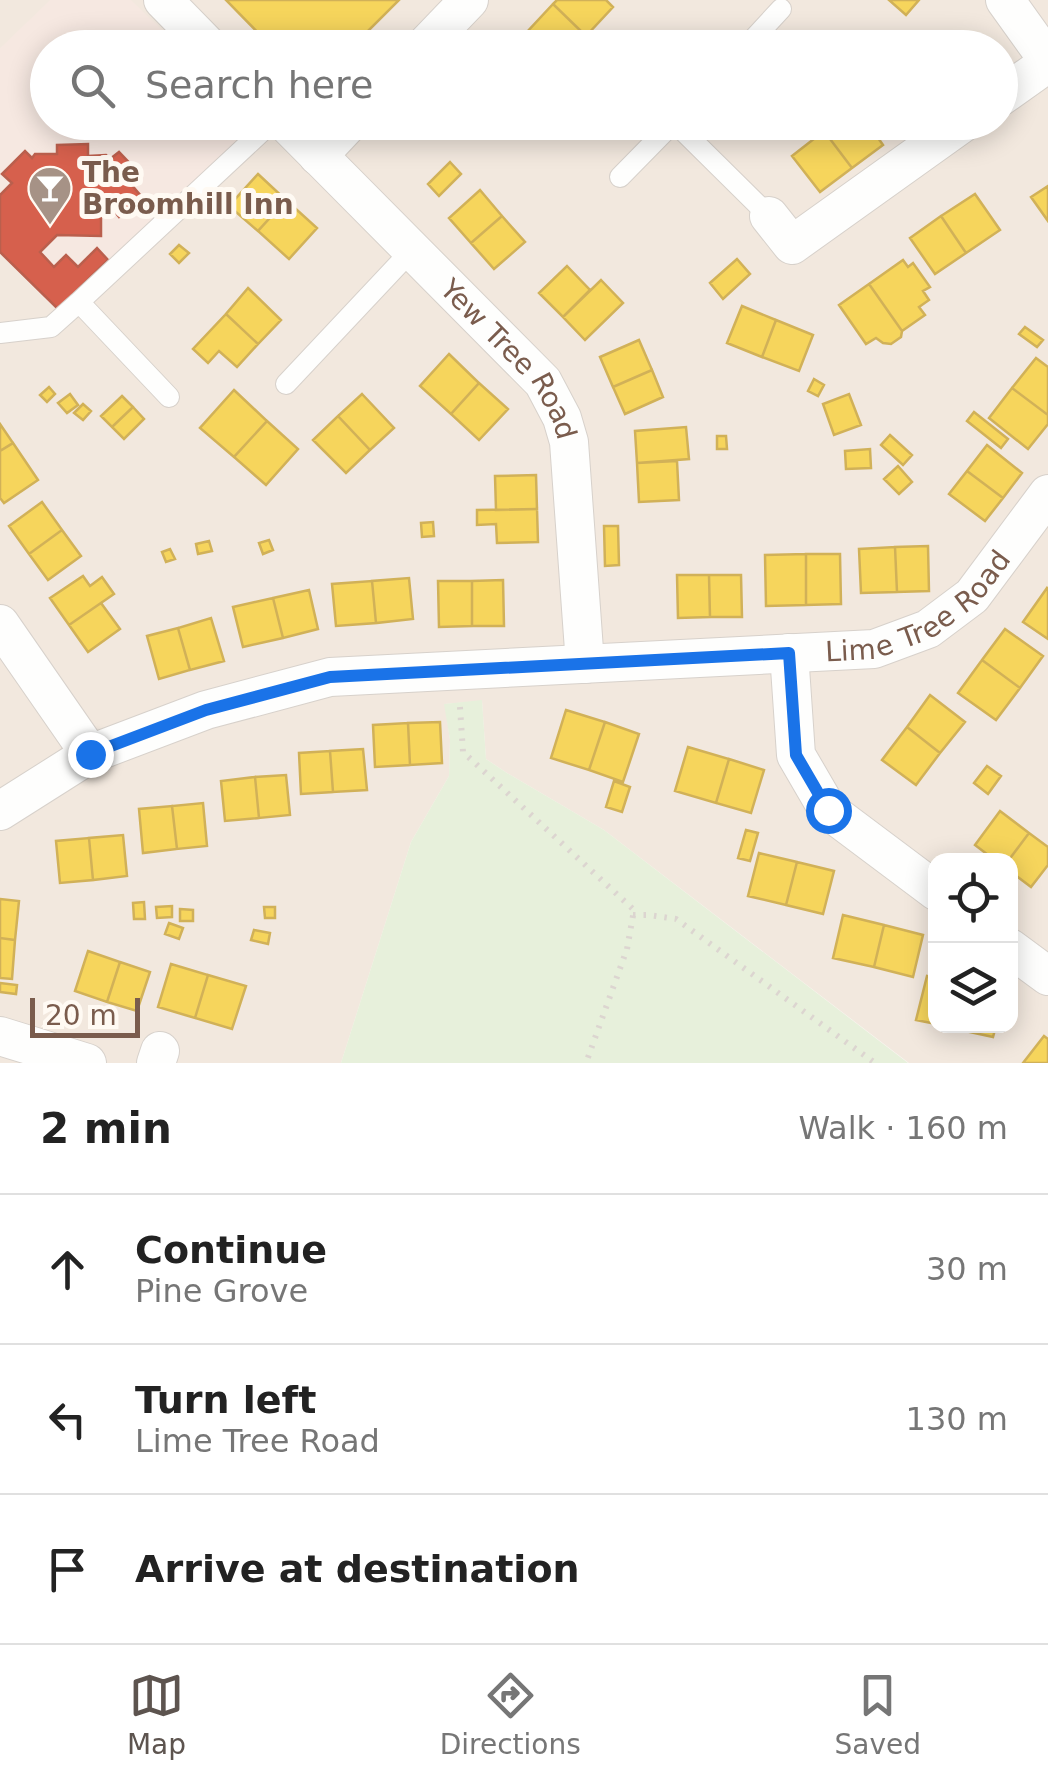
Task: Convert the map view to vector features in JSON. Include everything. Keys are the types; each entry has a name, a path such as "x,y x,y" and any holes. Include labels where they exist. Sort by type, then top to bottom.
{"street":[{"path":"163,0 192,30"},
{"path":"441,30 470,0"},
{"path":"1005,0 1048,62 1018,84"},
{"name":"Yew Tree Road","path":"302,140 543,382 562,418 569,442 585,664"},
{"path":"318,156 333,140"},
{"path":"790,245 939,140"},
{"name":"Lime Tree Road","path":"0,810 90,754 206,710 330,677 874,649 928,629 972,596 1048,494"},
{"path":"0,624 90,754"},
{"path":"789,653 796,755 828,810 928,886"},
{"path":"1018,954 1048,976"},
{"path":"0,1036 87,1063"}],"lane":[{"path":"762,30 781,9"},
{"path":"0,333 52,327 253,140"},
{"path":"620,178 657,140"},
{"path":"691,140 790,245"},
{"path":"286,384 412,250"},
{"path":"79,302 169,397"}],"path":[{"path":"458,670 463,752 634,910 627,949 586,1063"},
{"path":"633,916 676,919 874,1063"}],"shaded area":[{"path":"0,0 1048,0 1048,1063 909,1063 604,830 486,759 482,701 445,704 449,776 411,842 341,1063 0,1063"},
{"path":"50,0 131,0 162,30 30,30 30,140 238,140 57,311 0,254 0,48"}],"green space":[{"path":"482,700 486,759 604,830 908,1063 341,1063 411,842 449,776 450,740 444,704"}],"building: Homes":[{"path":"226,0 399,0 369,30 255,30"},
{"path":"557,0 606,0 613,7 592,30 580,30 553,4"},
{"path":"889,0 919,0 906,15"},
{"path":"553,4 580,30 529,30"},
{"path":"812,140 831,140 852,168 820,192 792,156"},
{"path":"831,140 880,140 883,145 852,168"},
{"path":"450,162 461,174 439,196 428,184"},
{"path":"258,174 286,200 258,231 229,206"},
{"path":"1048,186 1048,221 1031,197"},
{"path":"480,190 502,216 471,243 449,218"},
{"path":"975,194 1000,230 966,253 941,216"},
{"path":"286,200 317,228 289,259 258,231"},
{"path":"502,216 525,242 494,269 471,243"},
{"path":"941,216 966,253 935,274 910,238"},
{"path":"179,245 189,253 179,263 170,254"},
{"path":"737,259 750,274 723,299 710,283"},
{"path":"903,260 908,267 913,263 930,287 923,291 929,300 919,307 925,315 902,331 869,284"},
{"path":"567,266 590,290 563,317 539,293"},
{"path":"601,280 623,303 585,340 563,317"},
{"path":"869,284 902,331 901,337 891,344 876,338 866,344 839,305"},
{"path":"248,288 281,320 258,344 226,314"},
{"path":"742,306 776,320 762,357 727,343"},
{"path":"226,314 258,344 237,367 219,351 208,363 193,349"},
{"path":"776,320 813,335 799,371 762,357"},
{"path":"1025,327 1043,340 1037,347 1019,334"},
{"path":"639,340 652,370 613,387 600,357"},
{"path":"449,354 479,383 451,414 420,386"},
{"path":"1036,358 1048,367 1048,415 1012,388"},
{"path":"652,370 663,397 625,414 613,387"},
{"path":"814,379 824,385 818,396 808,391"},
{"path":"479,383 508,409 479,440 451,414"},
{"path":"49,387 55,394 47,402 40,395"},
{"path":"1012,388 1048,415 1048,424 1028,449 989,418"},
{"path":"234,390 267,421 234,457 200,428"},
{"path":"70,394 78,405 67,413 58,403"},
{"path":"362,394 394,428 370,450 338,416"},
{"path":"849,394 861,425 834,435 823,404"},
{"path":"122,396 133,407 112,427 101,416"},
{"path":"83,404 91,411 83,420 74,413"},
{"path":"133,407 144,419 124,439 112,427"},
{"path":"974,412 1008,439 1001,448 967,421"},
{"path":"338,416 370,450 346,473 313,440"},
{"path":"267,421 298,449 266,485 234,457"},
{"path":"0,424 13,443 0,451"},
{"path":"686,427 689,459 637,463 635,431"},
{"path":"890,435 912,455 903,465 881,445"},
{"path":"717,436 726,436 727,449 717,449"},
{"path":"13,443 38,480 4,503 0,498 0,451"},
{"path":"987,445 1022,473 1003,498 967,471"},
{"path":"870,449 871,468 846,469 845,451"},
{"path":"677,461 679,500 639,502 637,463"},
{"path":"898,466 912,482 899,494 884,479"},
{"path":"967,471 1003,498 985,521 949,494"},
{"path":"536,475 537,509 496,510 495,476"},
{"path":"42,502 62,530 29,554 9,526"},
{"path":"537,509 538,542 497,543 496,524 477,525 477,510"},
{"path":"433,522 434,536 422,537 421,523"},
{"path":"604,526 618,526 619,565 605,566"},
{"path":"62,530 81,556 48,580 29,554"},
{"path":"269,540 273,550 263,554 259,543"},
{"path":"209,541 212,551 198,554 196,544"},
{"path":"928,546 929,591 897,592 895,547"},
{"path":"895,547 897,592 861,593 859,549"},
{"path":"170,549 175,559 166,562 162,552"},
{"path":"806,554 840,554 841,604 806,605"},
{"path":"806,554 806,605 766,606 765,555"},
{"path":"677,575 709,575 710,617 678,618"},
{"path":"709,575 741,575 742,617 710,617"},
{"path":"83,576 90,586 102,577 114,594 69,625 50,598"},
{"path":"409,578 413,619 376,623 372,581"},
{"path":"503,580 504,626 472,626 472,581"},
{"path":"372,581 376,623 336,626 332,584"},
{"path":"438,581 472,581 472,626 439,627"},
{"path":"1048,589 1048,639 1023,622"},
{"path":"309,590 318,629 283,638 273,598"},
{"path":"273,598 283,638 243,647 233,607"},
{"path":"101,603 120,629 88,652 69,625"},
{"path":"211,618 224,661 190,670 178,628"},
{"path":"178,628 190,670 159,679 147,636"},
{"path":"1005,629 1043,656 1020,688 982,660"},
{"path":"982,660 1020,688 996,720 958,693"},
{"path":"930,695 965,722 940,753 907,727"},
{"path":"566,710 605,722 589,770 551,758"},
{"path":"440,722 442,763 410,765 408,723"},
{"path":"605,722 639,734 623,782 589,770"},
{"path":"408,723 410,765 375,767 373,725"},
{"path":"907,727 940,753 916,785 882,760"},
{"path":"688,747 729,759 716,803 675,791"},
{"path":"363,749 367,790 333,792 330,751"},
{"path":"330,751 333,792 301,794 299,753"},
{"path":"729,759 764,770 751,813 716,803"},
{"path":"987,766 1001,776 988,794 974,783"},
{"path":"286,775 290,815 259,818 255,777"},
{"path":"255,777 259,818 225,821 221,781"},
{"path":"614,781 630,787 622,812 606,807"},
{"path":"203,803 207,846 177,849 172,806"},
{"path":"172,806 177,849 143,853 139,809"},
{"path":"1000,811 1029,833 1014,853 986,853 975,845"},
{"path":"746,830 758,833 750,861 738,858"},
{"path":"1029,833 1048,847 1048,865 1031,887 1018,877 1018,853 1014,853"},
{"path":"123,835 127,876 93,880 89,838"},
{"path":"89,838 93,880 60,883 56,841"},
{"path":"759,853 797,862 786,905 748,896"},
{"path":"797,862 834,871 823,914 786,905"},
{"path":"0,899 19,901 15,940 0,938"},
{"path":"144,902 145,919 134,919 133,903"},
{"path":"172,906 172,917 157,918 156,907"},
{"path":"264,907 275,907 275,918 265,918"},
{"path":"180,909 193,910 193,921 180,921"},
{"path":"843,915 884,925 874,967 833,958"},
{"path":"169,923 183,928 179,939 165,934"},
{"path":"884,925 923,935 913,977 874,967"},
{"path":"254,930 270,933 268,944 251,940"},
{"path":"0,938 15,940 12,979 0,978"},
{"path":"88,951 120,962 107,1002 75,991"},
{"path":"120,962 150,972 137,1011 107,1002"},
{"path":"171,964 208,975 195,1018 158,1007"},
{"path":"208,975 246,986 232,1029 195,1018"},
{"path":"927,976 928,976 928,1022 916,1020"},
{"path":"0,983 17,985 16,994 0,992"},
{"path":"1044,1036 1048,1039 1048,1063 1023,1063"}],"building: Shops":[{"name":"The Broomhill Inn","path":"88,144 88,156 106,155 110,159 119,152 140,174 130,183 141,196 119,217 110,206 101,206 101,236 57,235 40,252 54,267 66,255 78,267 97,248 108,260 58,309 0,252 0,195 12,183 2,174 25,151 32,158 35,154 57,154 57,145"}],"place":[{"name":"The Broomhill Inn","path":"50,226"}],"route":[{"path":"90,754 206,710 330,677 789,653 796,755 828,810"}]}
